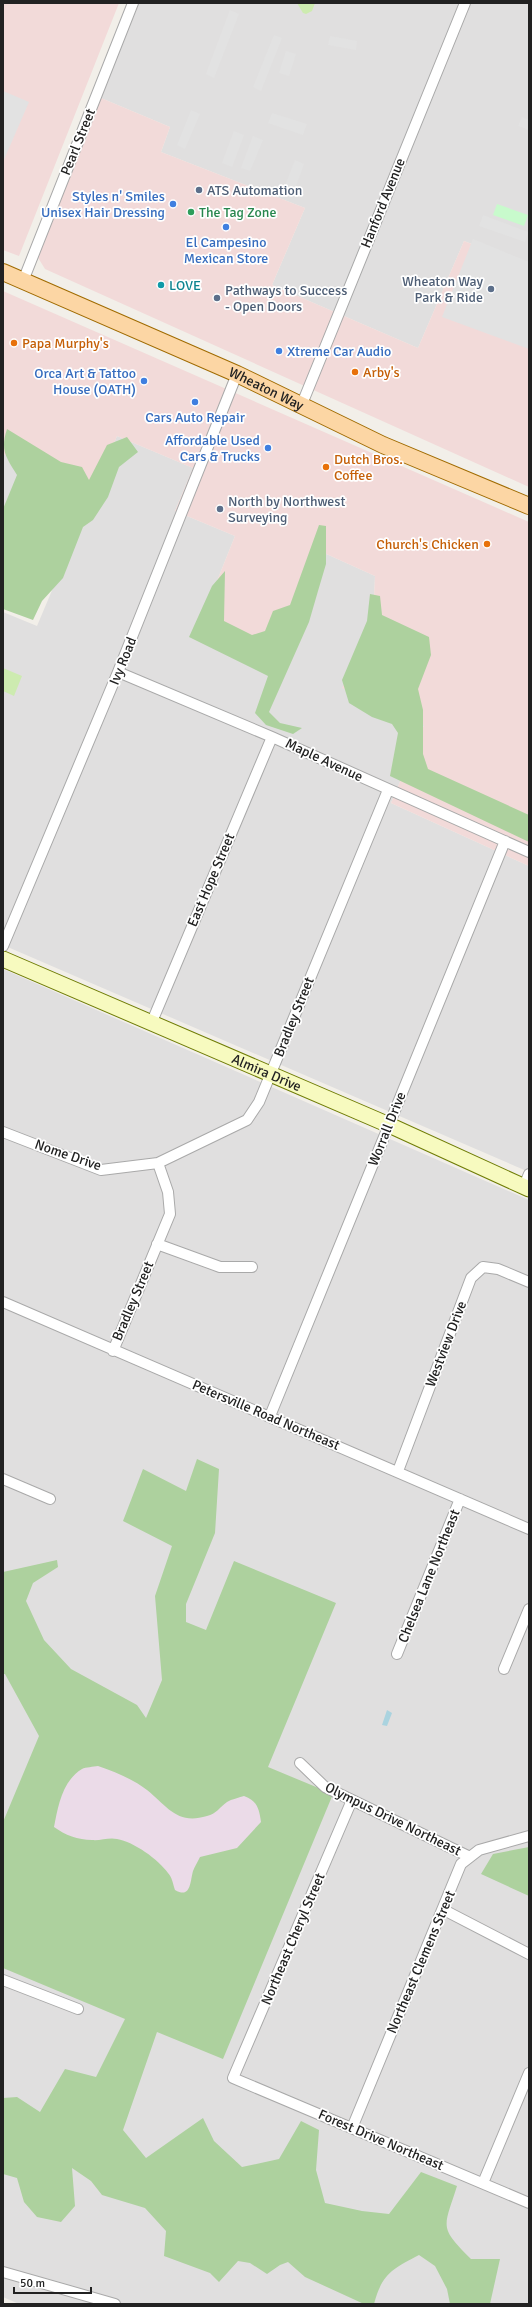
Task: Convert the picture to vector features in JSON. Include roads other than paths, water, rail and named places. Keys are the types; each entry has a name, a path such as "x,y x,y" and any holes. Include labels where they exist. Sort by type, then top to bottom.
{"main road":[{"name":"Wheaton Way","path":"3,272 237,374 383,444 529,506"}],"street":[{"name":"Pearl Street","path":"23,281 134,3"},
{"name":"Hanford Avenue","path":"302,404 464,3"},
{"name":"Ivy Road","path":"3,946 118,672 237,374"},
{"name":"Maple Avenue","path":"118,672 272,736 388,790 529,852"},
{"name":"East Hope Street","path":"150,1024 272,736"},
{"name":"Bradley Street","path":"112,1351 170,1214 168,1192 158,1163 247,1120 259,1102 388,790"},
{"name":"Worrall Drive","path":"270,1416 505,841"},
{"name":"Almira Drive","path":"3,959 150,1024 527,1183"},
{"name":"Nome Drive","path":"3,1132 102,1170 158,1163"},
{"path":"157,1244 220,1267 252,1267"},
{"name":"Westview Drive","path":"398,1471 471,1278 483,1267 498,1269 529,1282"},
{"name":"Petersville Road Northeast","path":"3,1302 112,1351 270,1416 529,1529"},
{"path":"3,1479 50,1499"},
{"name":"Chelsea Lane Northeast","path":"397,1654 460,1499"},
{"path":"504,1669 529,1608"},
{"name":"Olympus Drive Northeast","path":"300,1763 325,1787 470,1857"},
{"name":"Northeast Cheryl Street","path":"233,2078 352,1800"},
{"name":"Northeast Clemens Street","path":"352,2128 444,1910 461,1864 479,1850 529,1836"},
{"path":"444,1910 529,1954"},
{"path":"3,1980 78,2009"},
{"path":"483,2183 529,2072"},
{"name":"Forest Drive Northeast","path":"233,2078 529,2203"},
{"path":"3,2272 115,2304"}],"water":[{"path":"387,1710 392,1713 387,1726 382,1725"}],"place":[{"name":"ATS Automation","path":"199,190"},
{"name":"Styles n' Smiles Unisex Hair Dressing","path":"173,204"},
{"name":"The Tag Zone","path":"191,212"},
{"name":"El Campesino Mexican Store","path":"226,227"},
{"name":"LOVE","path":"161,285"},
{"name":"Wheaton Way Park & Ride","path":"491,289"},
{"name":"Pathways to Success - Open Doors","path":"217,298"},
{"name":"Papa Murphy's","path":"14,343"},
{"name":"Xtreme Car Audio","path":"279,351"},
{"name":"Arby's","path":"355,372"},
{"name":"Orca Art & Tattoo House (OATH)","path":"144,381"},
{"name":"Cars Auto Repair","path":"195,402"},
{"name":"Affordable Used Cars & Trucks","path":"268,448"},
{"name":"Dutch Bros. Coffee","path":"326,467"},
{"name":"North by Northwest Surveying","path":"220,509"},
{"name":"Church's Chicken","path":"487,544"}]}
